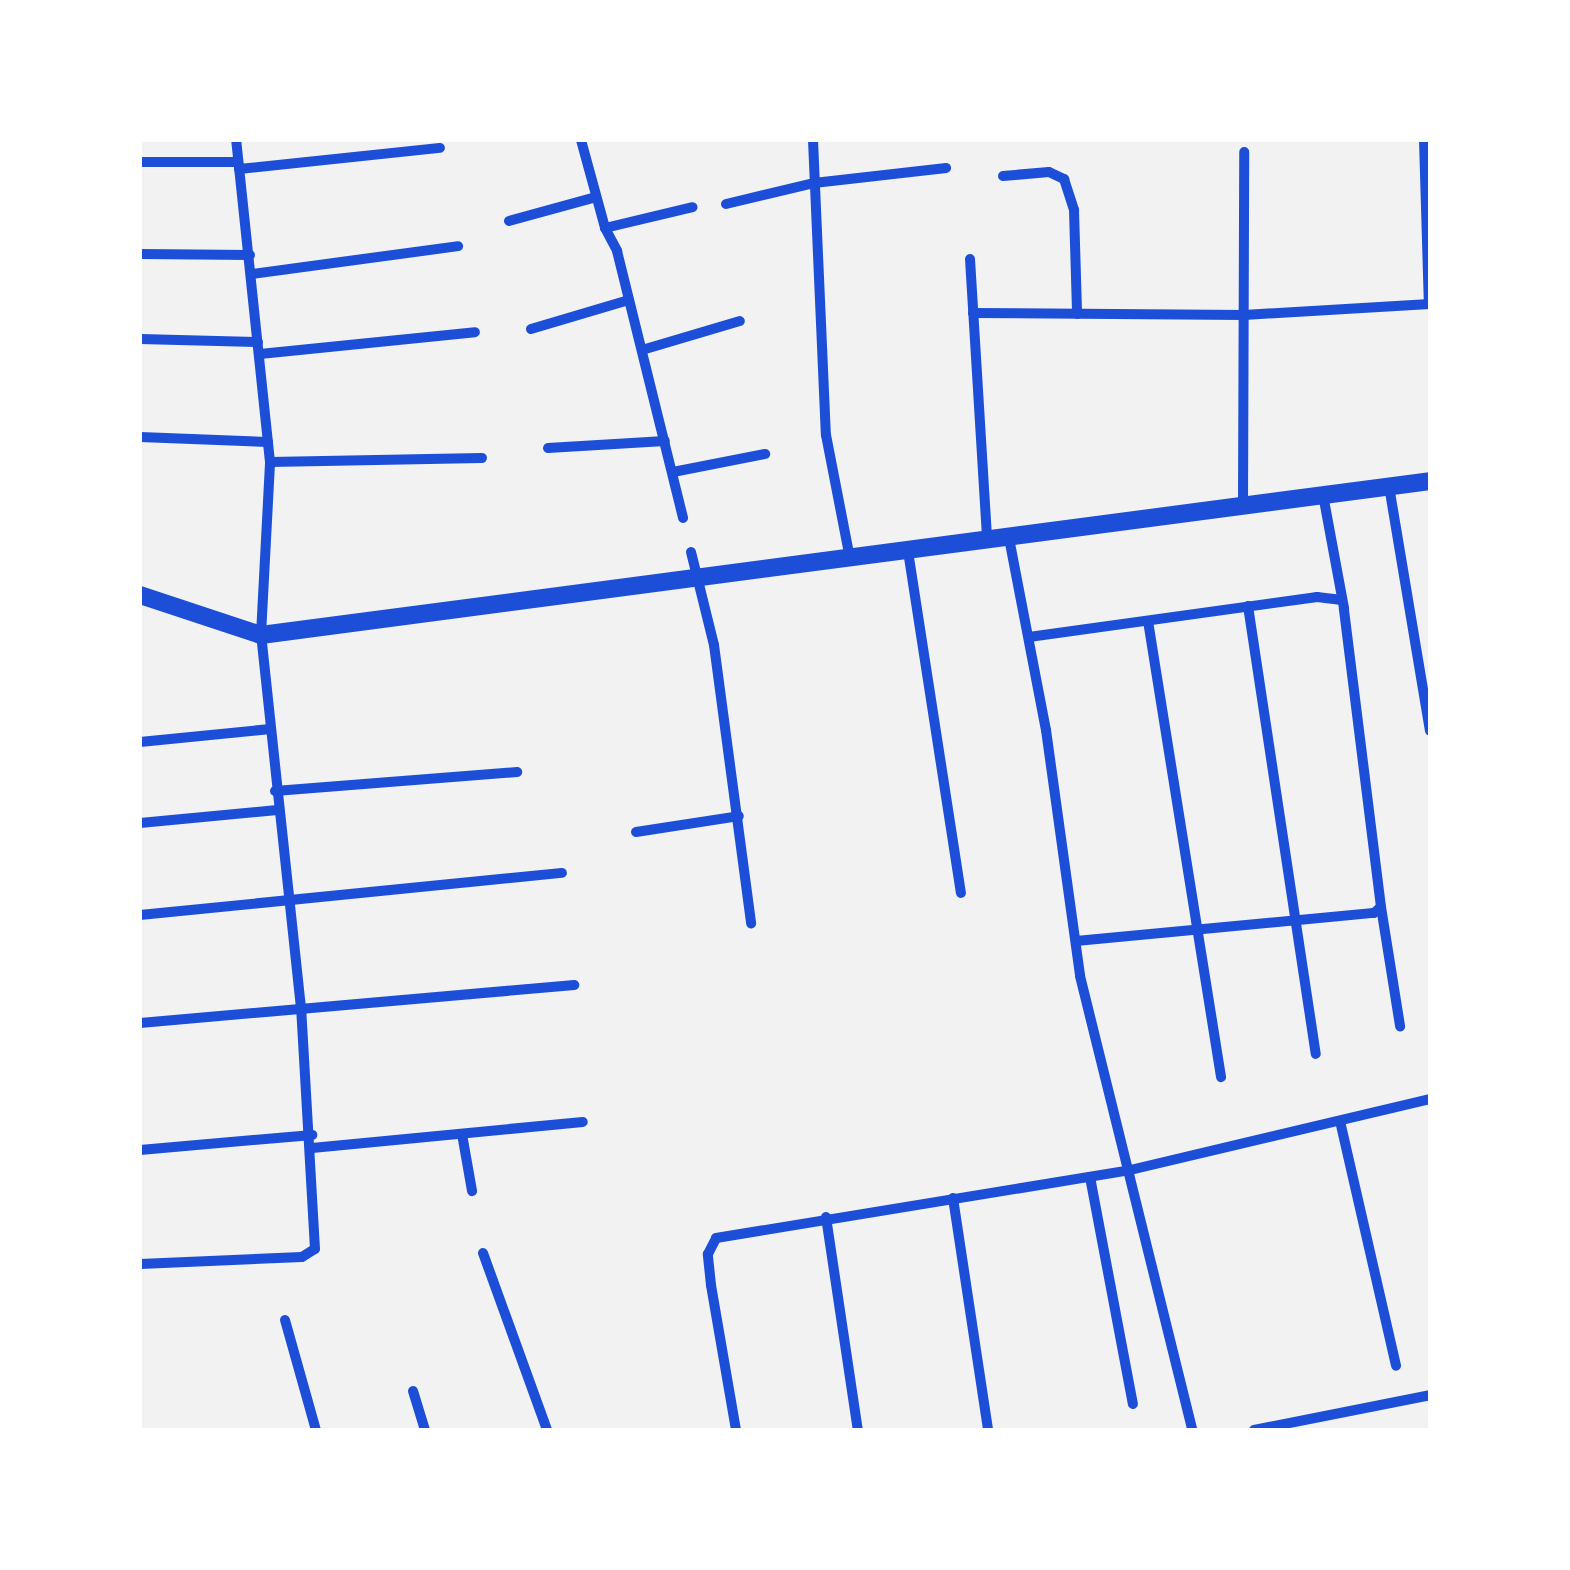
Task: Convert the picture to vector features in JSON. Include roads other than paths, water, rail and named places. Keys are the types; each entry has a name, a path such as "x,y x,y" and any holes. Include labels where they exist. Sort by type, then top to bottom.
{"street":[{"path":"140,1264 312,1253 312,1135 261,635 270,462 236,140"},
{"path":"580,140 605,228 617,252 683,518"},
{"path":"812,140 826,435 850,559"},
{"path":"973,314 1244,315 1429,304 1424,140"},
{"path":"140,162 239,166 440,148"},
{"path":"1243,506 1244,152"},
{"path":"726,204 814,183 946,168"},
{"path":"1002,176 1048,172 1064,179 1074,210 1077,314"},
{"path":"509,221 596,197"},
{"path":"605,228 692,206"},
{"path":"252,274 458,246"},
{"path":"140,254 250,255"},
{"path":"970,259 986,540"},
{"path":"531,329 629,300"},
{"path":"642,350 740,321"},
{"path":"260,354 475,332"},
{"path":"140,339 258,342"},
{"path":"140,437 268,442"},
{"path":"548,448 665,441"},
{"path":"672,472 765,454"},
{"path":"270,462 482,458"},
{"path":"140,594 261,635 1430,480"},
{"path":"1389,486 1430,730"},
{"path":"1323,495 1400,1026"},
{"path":"1009,538 1080,976 1192,1430"},
{"path":"908,551 961,892"},
{"path":"691,552 714,645 751,924"},
{"path":"1028,637 1317,597 1340,600"},
{"path":"1248,606 1316,1054"},
{"path":"1148,621 1222,1076"},
{"path":"140,742 270,729"},
{"path":"276,791 517,772"},
{"path":"140,823 277,810"},
{"path":"636,832 739,816"},
{"path":"140,916 289,904 562,872"},
{"path":"1076,940 1374,912 1381,907"},
{"path":"140,1024 574,985"},
{"path":"736,1430 708,1254 716,1238 731,1232 1126,1171 1430,1099"},
{"path":"1340,1120 1396,1366"},
{"path":"312,1148 584,1122"},
{"path":"462,1134 472,1191"},
{"path":"140,1150 312,1135"},
{"path":"1090,1177 1133,1404"},
{"path":"953,1198 988,1430"},
{"path":"826,1217 858,1430"},
{"path":"483,1253 547,1430"},
{"path":"284,1320 316,1430"},
{"path":"413,1391 425,1430"},
{"path":"1254,1430 1430,1396"}]}
